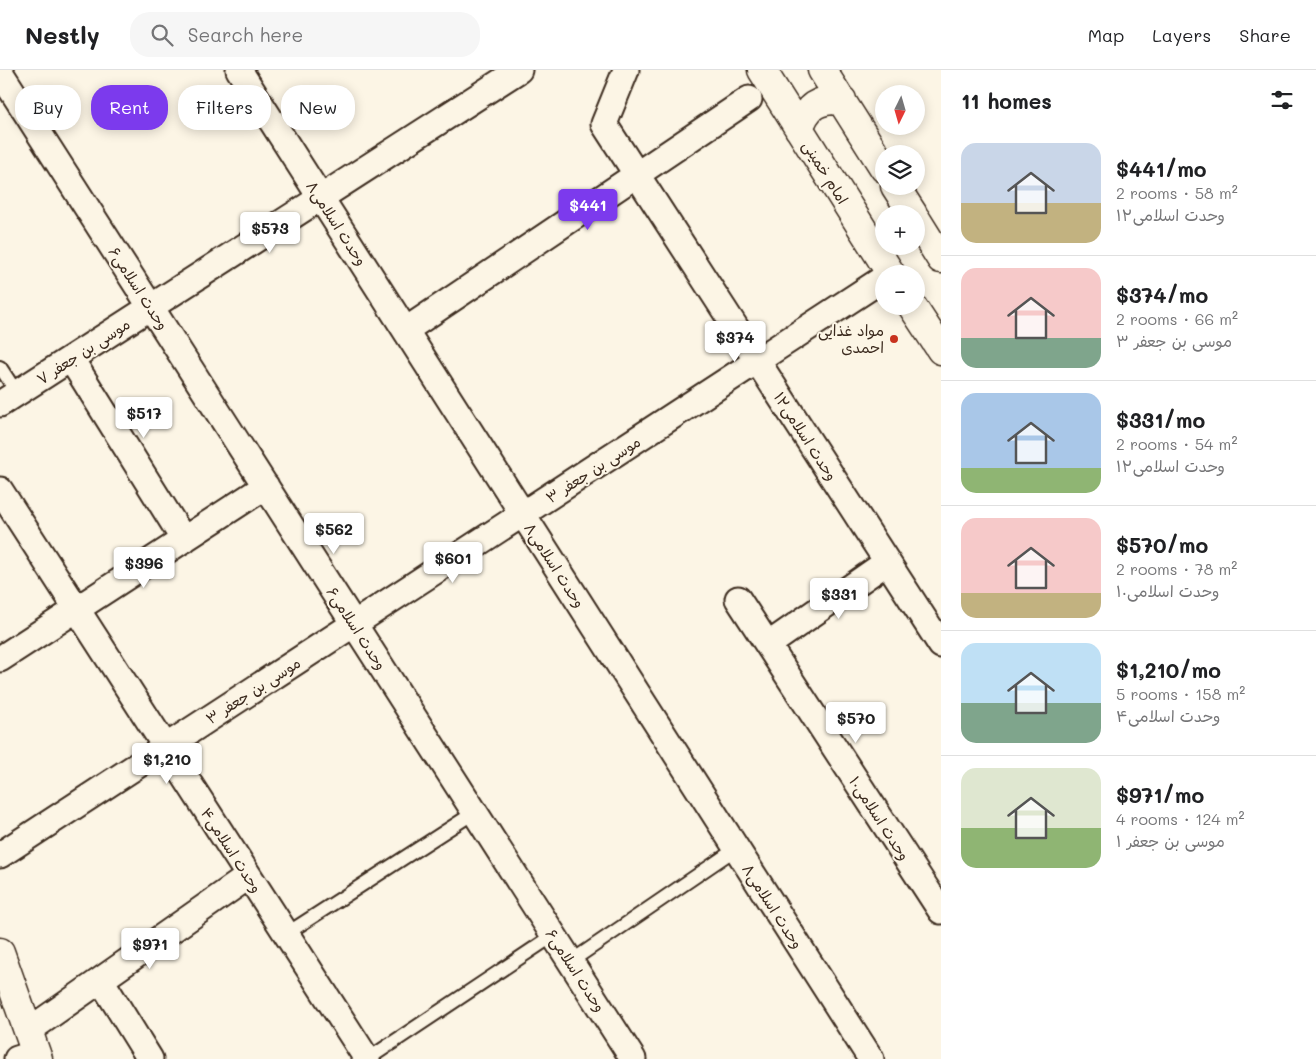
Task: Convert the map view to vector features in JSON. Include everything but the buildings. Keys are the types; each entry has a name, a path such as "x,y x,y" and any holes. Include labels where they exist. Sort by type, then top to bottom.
{"main road":[{"name":"امام خمینی","path":"762,70 885,265"},
{"path":"822,70 875,153"},
{"path":"799,129 804,116 814,105 827,100 842,100"},
{"path":"925,233 941,259"},
{"path":"918,315 941,350"},
{"path":"0,952 30,1050"}],"street":[{"name":"وحدت اسلامی۸","path":"238,70 872,1059"},
{"name":"موسی بن جعفر ۷","path":"9,399 518,70"},
{"name":"وحدت اسلامی۱۲","path":"626,70 604,124 941,645"},
{"name":"وحدت اسلامی۶","path":"0,72 632,1059"},
{"path":"406,330 749,99"},
{"name":"موسی بن جعفر ۳","path":"0,855 875,284"},
{"path":"70,359 184,540"},
{"path":"0,659 266,486"},
{"name":"وحدت اسلامی۴","path":"0,490 368,1059"},
{"path":"768,645 887,562"},
{"name":"وحدت اسلامی۱۰","path":"738,598 941,911"},
{"path":"30,1050 101,980 249,876"},
{"path":"101,980 150,1059"}],"lane":[{"path":"0,367 9,399"},
{"path":"286,934 475,812"},
{"path":"570,962 736,848"},
{"path":"368,1059 554,936"}],"place":[{"name":"مواد غذایی احمدی","path":"894,339"}]}
